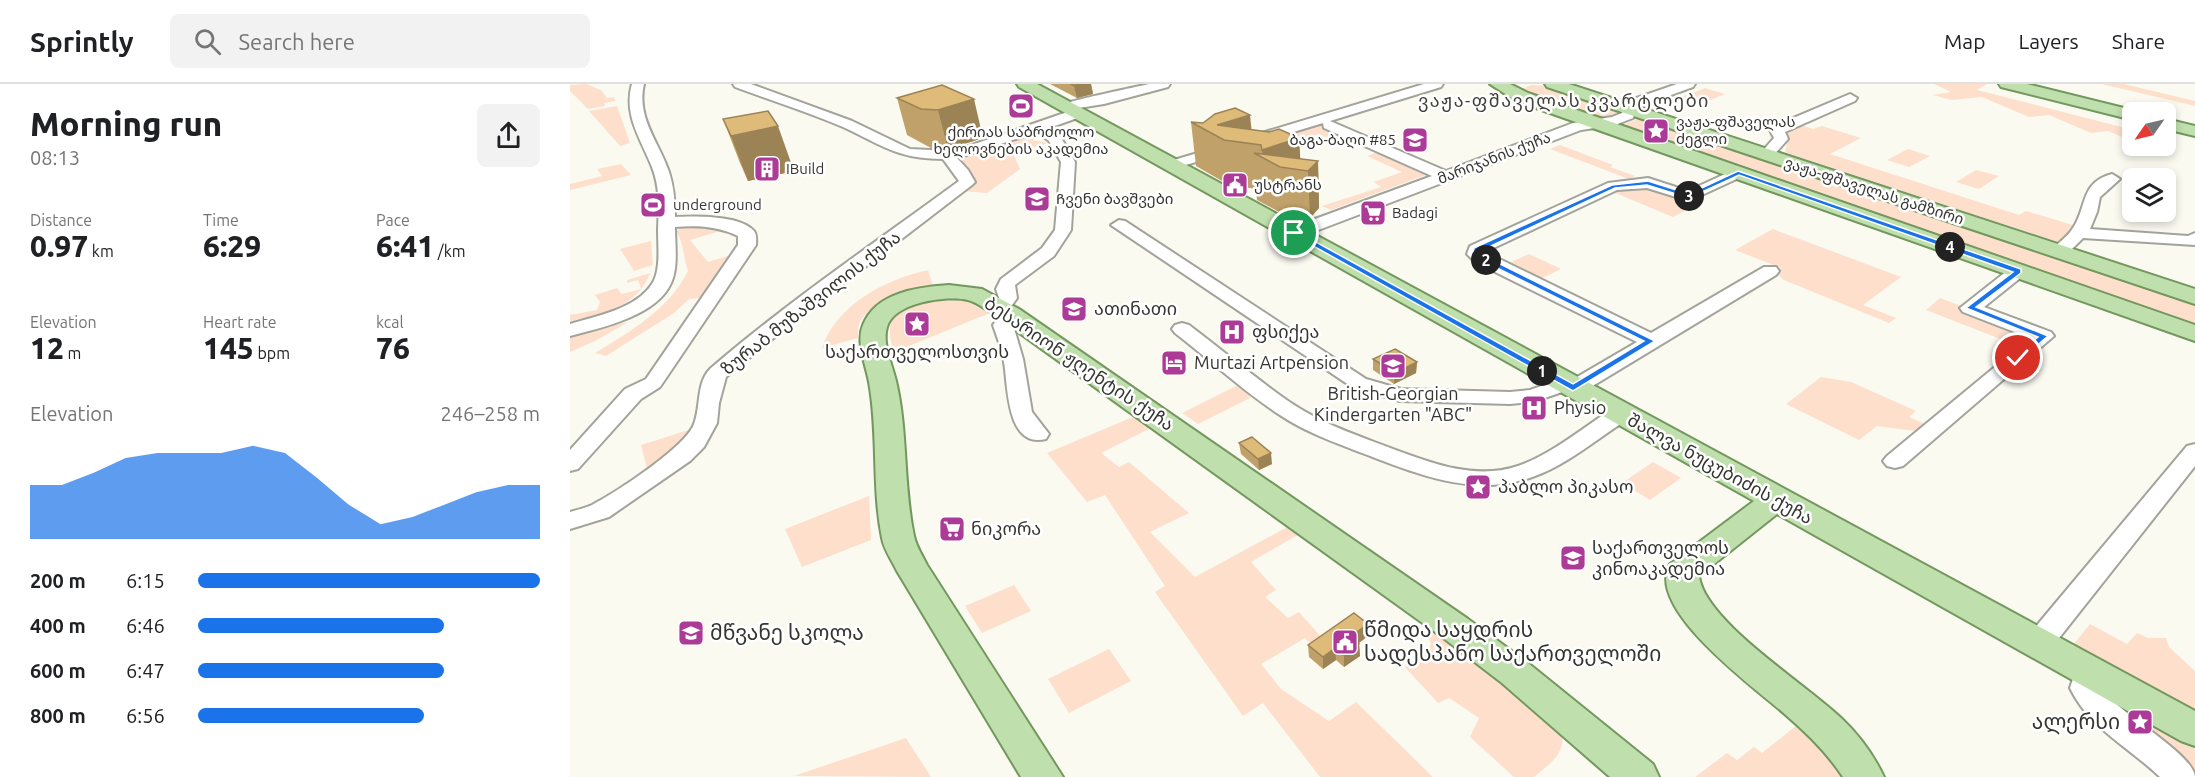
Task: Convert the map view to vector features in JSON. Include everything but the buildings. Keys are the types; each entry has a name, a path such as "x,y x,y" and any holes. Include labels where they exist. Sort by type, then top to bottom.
{"main road":[{"name":"ვაჟა-ფშაველას გამზირი","path":"1553,84 1628,102 1766,155 2195,297"},
{"path":"2007,84 2122,113"},
{"name":"შალვა ნუცუბიძის ქუჩა","path":"1031,85 1569,386 2195,730"},
{"name":"ვაჟა-ფშაველას გამზირი","path":"1510,86 1595,123 2195,333"},
{"path":"2176,126 2195,131"},
{"name":"ბესარიონ ჟღენტის ქუჩა","path":"1043,777 914,571 898,540 886,401 873,336 874,325 885,311 918,296 944,292 968,293 1006,311 1455,628 1515,673 1639,777"},
{"path":"1775,500 1682,572 1683,587 1688,599 1706,624 1822,724 1856,761 1864,777"}],"street":[{"path":"570,330 624,313 654,295 663,283 667,223 666,195 661,171 642,130 635,102 638,84"},
{"path":"739,84 847,124 905,152 918,155 950,155 971,150 1040,128 1072,110 1164,84"},
{"path":"1172,165 1437,84"},
{"name":"მარიჯანის ქუჩა","path":"1628,102 1661,84"},
{"name":"მარიჯანის ქუჩა","path":"1628,102 1689,84"},
{"path":"1766,155 1781,139 1777,130 1850,98"},
{"name":"მარიჯანის ქუჩა","path":"1294,233 1578,126 1626,117 1629,113 1628,102"},
{"path":"1329,125 1445,176"},
{"path":"1038,434 1024,420 1017,402 1015,368 1003,325 1008,298 1005,289 1015,276 1048,252 1063,230 1068,162 1055,139 1040,128"},
{"name":"ზურაბ მუზაშვილის ქუჩა","path":"570,521 600,511 682,456 696,442 704,428 716,375 785,319 967,182 963,173 950,161 950,155"},
{"path":"1651,341 1481,258 1476,254 1476,250 1614,186 1648,183 1689,196 1738,173"},
{"path":"2059,252 2080,233 2091,207 2092,195 2112,179"},
{"path":"570,464 633,394 653,383 747,244 747,234 713,221 667,223"},
{"path":"1119,225 1359,383 1379,391 1420,397 1510,398 1533,396 1569,386 1770,271"},
{"path":"2080,233 2192,241 2195,238"},
{"path":"1895,462 2044,336 1970,308 2018,271"},
{"path":"1182,329 1287,410 1322,430 1434,472 1474,478 1502,477 1527,471 1561,453 1620,414"},
{"path":"2038,644 2195,451"},
{"path":"2088,672 2085,688 2101,711 2154,751 2181,777"}],"shaded area":[{"path":"586,84 601,90 607,98 614,97 615,101 604,103 605,106 588,109 570,91 570,85"},
{"path":"1934,84 1987,84 1977,90 2122,127 2122,137 2108,131 2091,133 2049,115 2029,117 1982,97 1951,100 1933,95 1951,92"},
{"path":"2102,84 2124,84 2195,101 2195,106"},
{"path":"1532,85 1550,86 1621,113 1601,119 1519,90"},
{"path":"1705,88 1725,94 1699,105 1679,98"},
{"path":"617,106 630,143 620,146 589,111"},
{"path":"1642,117 2195,303 2195,327 1619,127"},
{"path":"1794,123 1813,129 1822,126 1861,138 1830,154 2019,215 2026,211 2076,226 2061,243 1787,153 1785,152 1788,139 1785,130"},
{"path":"1317,125 1326,126 1431,173 1331,210 1322,206 1381,187 1374,182 1402,172 1367,156 1377,152 1361,145 1351,148 1319,134 1296,141 1262,142"},
{"path":"1037,132 1042,134 1033,140 1048,143 1013,153 1020,169 987,193 962,191 957,160"},
{"path":"1560,145 1635,176 1629,179 1550,149"},
{"path":"1908,149 1930,156 1909,167 1887,160"},
{"path":"621,164 631,175 570,190 570,184 602,176 597,169"},
{"path":"1976,170 1999,176 1979,189 1956,182"},
{"path":"1627,187 1662,191 1692,207 1673,217 1613,192"},
{"path":"686,225 724,230 690,240 708,262 734,254 700,298 689,299 674,313 606,356 595,353 648,318 660,308 680,284 688,271 681,240 676,231"},
{"path":"1773,229 1901,277 1863,305 1896,318 1889,323 1784,280 1776,273 1781,268 1735,250"},
{"path":"651,241 653,265 634,271 620,249"},
{"path":"1529,254 1561,269 1542,278 1511,262"},
{"path":"928,270 933,286 896,297 877,306 869,311 861,321 858,338 822,348 839,319 864,296 896,280"},
{"path":"650,273 644,285 641,289 638,280 627,283 627,280"},
{"path":"617,288 622,294 641,289 618,307 570,321 570,315 597,310 600,302 595,295"},
{"path":"1940,298 2036,334 2021,347 1926,310"},
{"path":"936,300 966,301 990,313 894,352 890,332 891,322 895,317 908,309"},
{"path":"628,322 595,341 570,352 570,336"},
{"path":"1821,377 1851,382 1916,411 1909,417 1925,424 1915,431 1877,426 1859,440 1786,404"},
{"path":"1246,381 1250,398 1198,424 1182,413"},
{"path":"1140,414 1157,425 1101,453 1119,467 1129,462 1189,513 1150,532 1195,577 1291,525 1301,533 1251,562 1276,590 1265,597 1288,618 1299,612 1323,639 1311,645 1305,638 1261,664 1281,689 1329,721 1356,702 1433,777 1320,777 1263,703 1243,716 1155,592 1165,586 1105,495 1087,502 1047,453"},
{"path":"698,427 649,476 641,445"},
{"path":"1653,462 1681,478 1650,500 1622,483"},
{"path":"869,496 871,540 802,567 785,529"},
{"path":"1014,585 1031,611 982,633 965,606"},
{"path":"1418,613 1470,651 1562,734 1561,748 1558,753 1534,777 1514,777 1470,737 1479,718 1449,698 1438,703 1405,667 1427,651 1431,644"},
{"path":"2090,624 2127,644 2137,633 2148,638 2166,638 2169,647 2195,671 2195,711 2073,645"},
{"path":"1109,649 1131,681 1069,713 1048,679"},
{"path":"2107,701 2195,749 2195,777"},
{"path":"1797,725 1828,754 1845,777 1695,777 1727,753 1737,760 1754,747 1762,753"},
{"path":"906,738 931,777 794,776"}],"place":[{"name":"ქირიას საბრძოლო ხელოვნების აკადემია","path":"1021,106"},
{"name":"ვაჟა-ფშაველას ძეგლი","path":"1656,131"},
{"name":"ბაგა-ბაღი #85","path":"1415,140"},
{"name":"IBuild","path":"767,169"},
{"name":"უსტრანს","path":"1235,185"},
{"name":"Ჩვენი ბავშვები","path":"1037,199"},
{"name":"underground","path":"653,205"},
{"name":"Badagi","path":"1373,213"},
{"name":"ათინათი","path":"1074,309"},
{"name":"საქართველოსთვის","path":"917,324"},
{"name":"ფსიქეა","path":"1232,332"},
{"name":"Murtazi Artpension","path":"1174,363"},
{"name":"British-Georgian Kindergarten \"ABC\"","path":"1393,366"},
{"name":"Physio","path":"1534,408"},
{"name":"პაბლო პიკასო","path":"1478,487"},
{"name":"ნიკორა","path":"952,529"},
{"name":"საქართველოს კინოაკადემია","path":"1573,558"},
{"name":"მწვანე სკოლა","path":"691,633"},
{"name":"წმიდა საყდრის სადესპანო საქართველოში","path":"1345,642"},
{"name":"ალერსი","path":"2140,722"}],"district":[{"name":"ვაჟა-ფშაველას კვარტლები","path":"1564,101"}],"route":[{"path":"1294,233 1573,388 1651,341 1481,258 1476,254 1476,250 1614,186 1648,183 1689,196 1738,173 2018,271 1970,308 2044,336 2018,358"}]}
